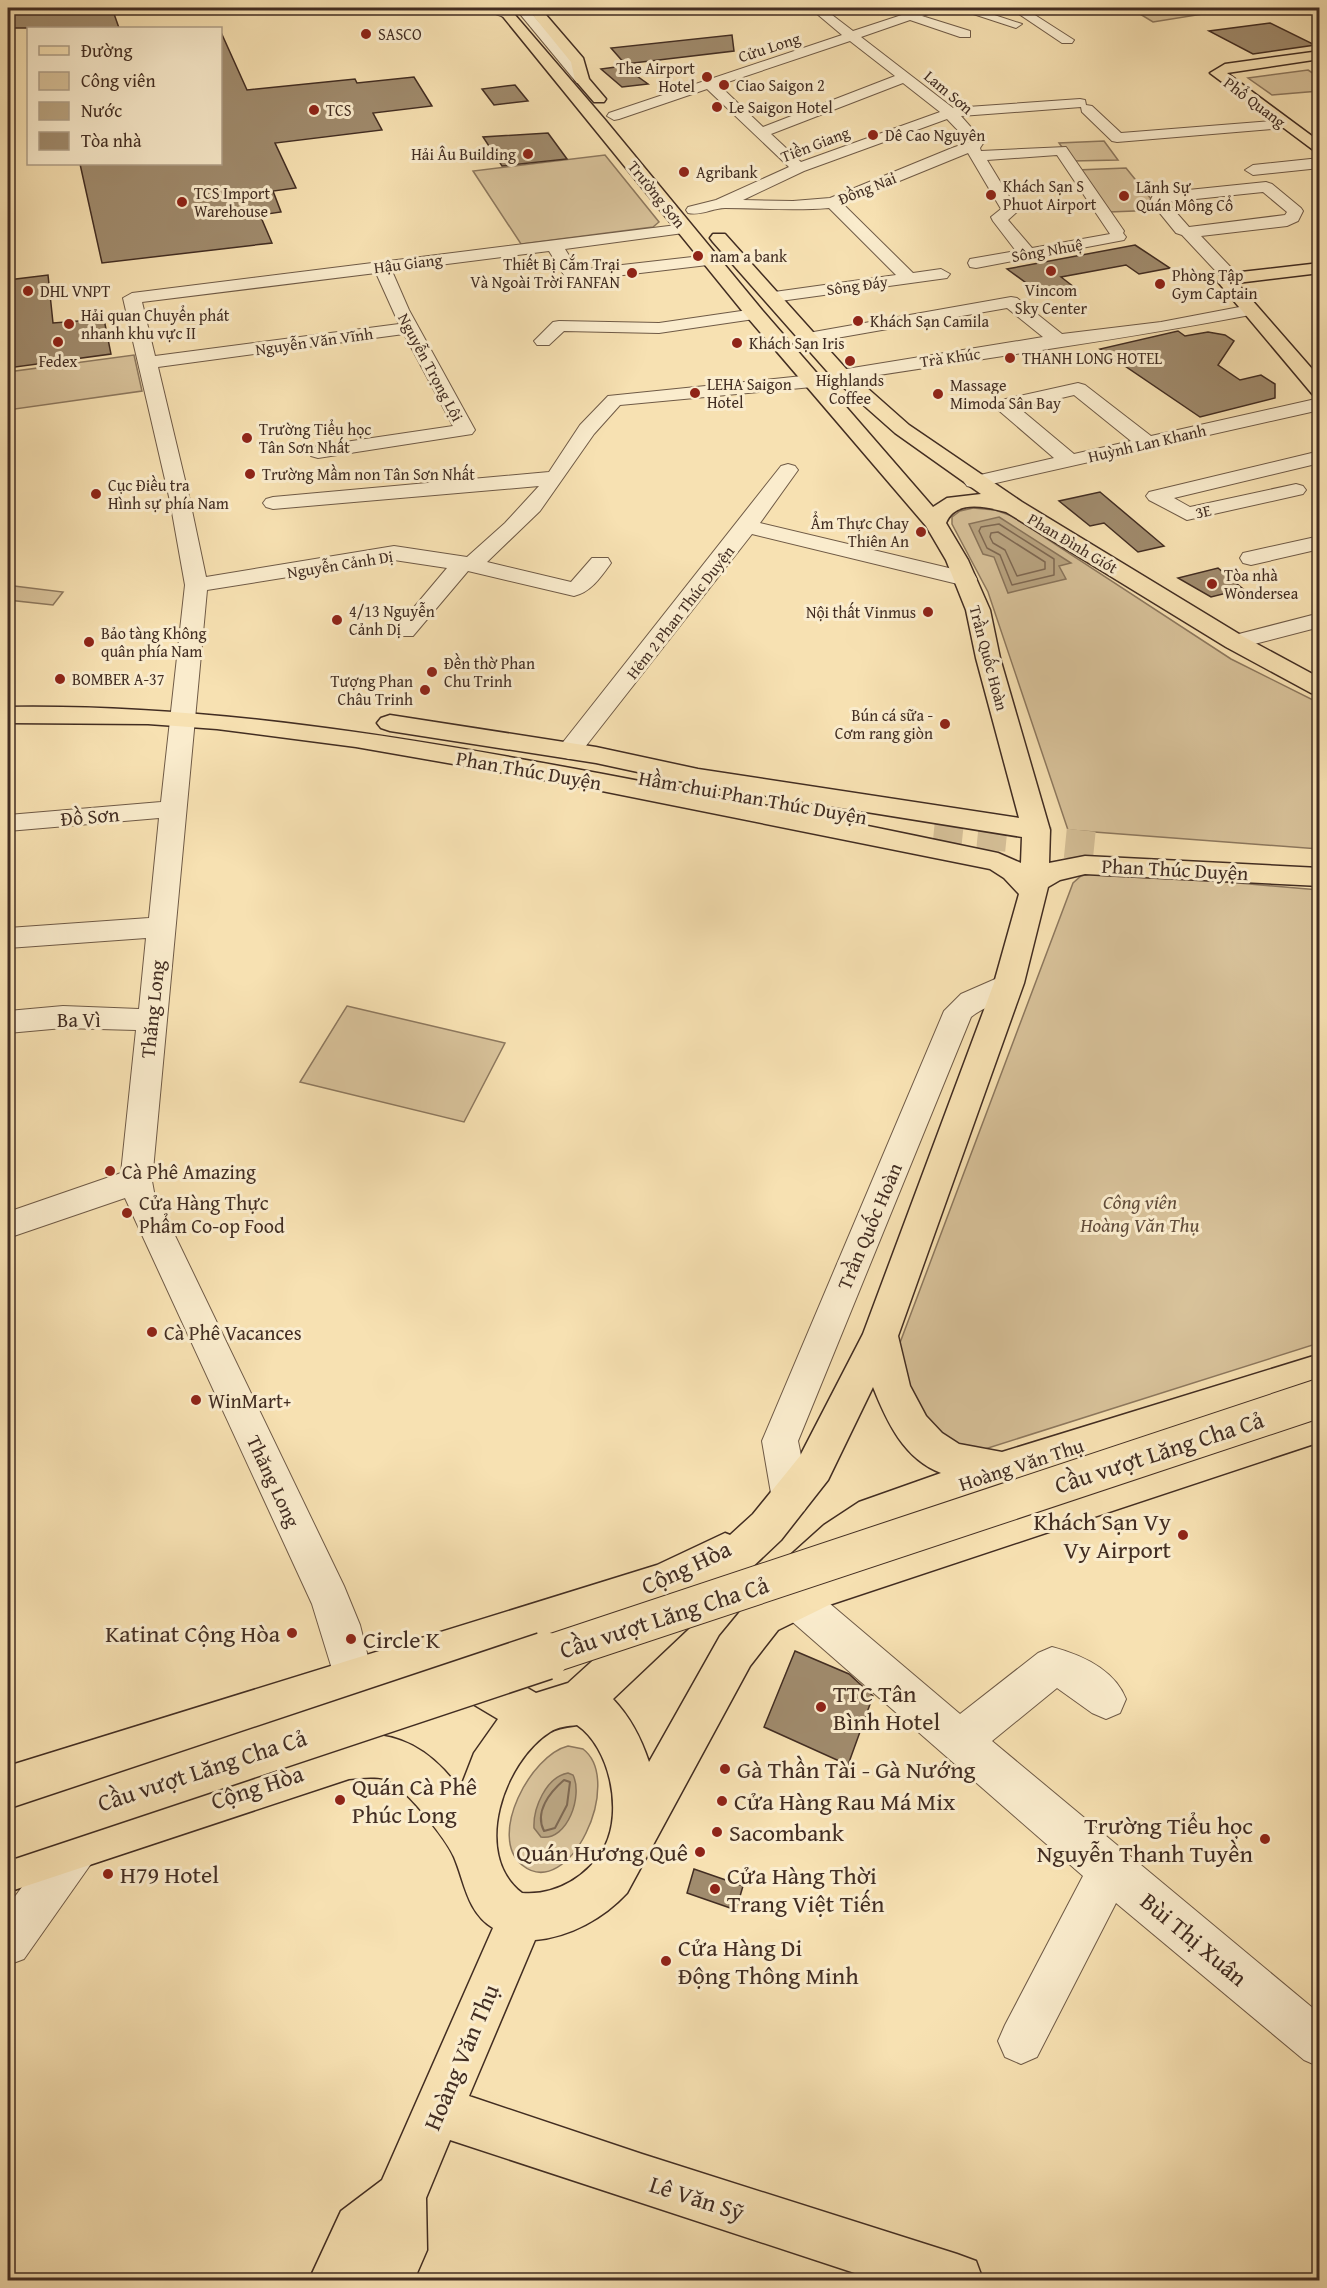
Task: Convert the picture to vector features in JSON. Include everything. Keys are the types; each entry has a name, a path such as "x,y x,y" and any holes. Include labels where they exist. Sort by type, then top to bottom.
{"main road":[{"name":"Trường Sơn","path":"533,8 578,61 582,80 658,167"},
{"name":"Trường Sơn","path":"510,10 710,260 812,381"},
{"name":"Phổ Quang","path":"1320,55 1225,69 1217,73 1320,150"},
{"name":"Trường Sơn","path":"680,193 841,375"},
{"path":"1320,268 1232,278 1227,284 1320,391"},
{"name":"Phan Đình Giót","path":"841,375 894,423 974,482 1235,642 1320,688"},
{"name":"Trần Quốc Hoàn","path":"578,1703 779,1513 814,1468 880,1336 1009,983 1034,887 1036,830 988,658 978,610 966,579 935,523 812,381"},
{"path":"913,496 974,482"},
{"path":"935,523 942,510 961,501 987,500 1014,507"},
{"name":"Phan Thúc Duyện","path":"8,698 314,712 360,723 400,723 569,751 698,777 1036,830"},
{"name":"Phan Thúc Duyện","path":"8,715 183,706 977,857 1007,866 1034,887 1052,872 1085,865 1320,877"},
{"name":"Hầm chui Phan Thúc Duyện","path":"360,723 497,751 934,830"},
{"path":"977,857 996,854 1003,841 996,827 988,823"},
{"path":"1102,847 1320,865"},
{"path":"880,1336 889,1385 897,1404 917,1433 931,1447 962,1465 1005,1468"},
{"name":"Hoàng Văn Thụ","path":"628,1844 735,1651 789,1582 823,1549 864,1521 1005,1468 1320,1370"},
{"name":"Cầu vượt Lăng Cha Cả","path":"8,1835 1320,1398"},
{"name":"Hoàng Văn Thụ","path":"758,1619 795,1599 1320,1425"},
{"name":"Cộng Hòa","path":"8,1788 664,1582 712,1559 779,1513"},
{"path":"431,1657 518,1706"},
{"path":"264,1708 518,1706 556,1706 578,1703 597,1713 616,1735 630,1772 634,1804 628,1844 611,1876 584,1900 554,1914 522,1916 501,1907 489,1893 479,1873 473,1845 477,1811 486,1779 516,1732 518,1706"},
{"name":"Cộng Hòa","path":"8,1869 349,1757 370,1753 391,1756 409,1765 473,1845"},
{"name":"Hoàng Văn Thụ","path":"388,2280 401,2250 400,2198 522,1916"},
{"name":"Lê Văn Sỹ","path":"438,2111 642,2180 957,2280"},
{"name":"Hoàng Văn Thụ","path":"335,2280 359,2229 400,2198"}],"street":[{"path":"145,8 174,8 203,12 250,8"},
{"path":"486,8 510,10 552,45 582,80"},
{"name":"Lam Sơn","path":"816,8 950,113 975,147 1010,211 999,217 1000,221 1027,253"},
{"name":"Cửu Long","path":"614,116 933,8"},
{"path":"961,8 1016,24"},
{"path":"1016,8 1067,39"},
{"path":"909,16 964,34"},
{"path":"894,21 947,38"},
{"path":"763,132 903,78"},
{"path":"709,84 799,168"},
{"name":"Tiền Giang","path":"694,210 721,204 799,168 950,113 1083,106 1118,138 1284,124"},
{"path":"975,147 996,137"},
{"name":"Đồng Nai","path":"721,204 793,206 833,203 957,151 975,147"},
{"name":"Sông Nhuệ","path":"975,147 1061,150 1117,234 976,263"},
{"path":"1266,187 1269,185 1253,170 1320,164"},
{"path":"1266,187 1295,211 1292,218 1271,224 1188,232 1182,230 1158,201 1156,194 1266,187"},
{"path":"833,203 909,278"},
{"name":"Hậu Giang","path":"132,298 686,229"},
{"path":"1188,232 1232,278"},
{"path":"554,245 573,276 710,260"},
{"name":"Nguyễn Trọng Lội","path":"318,452 465,430 410,328 382,267"},
{"name":"Sông Đáy","path":"773,297 941,274"},
{"name":"Thăng Long","path":"132,298 180,501 196,585 150,1020 136,1180 138,1192 330,1599 354,1681"},
{"path":"808,338 1011,302 1058,340"},
{"name":"Trà Khúc","path":"841,375 1058,340 1161,327 1250,310"},
{"path":"543,341 560,326 659,328 755,314"},
{"name":"Nguyễn Văn Vĩnh","path":"147,363 410,328"},
{"path":"405,631 467,564 509,530 555,478 578,439 615,400 812,381"},
{"path":"1069,460 1004,405 1078,389 1147,443"},
{"name":"Huỳnh Lan Khanh","path":"974,482 1320,404"},
{"name":"3E","path":"1267,468 1296,490 1187,514 1156,496 1267,468 1320,457"},
{"name":"Hẻm 2 Phan Thúc Duyện","path":"569,751 747,526 788,470"},
{"path":"273,504 555,478"},
{"path":"916,567 926,562 934,552 935,523"},
{"path":"747,526 966,579"},
{"path":"1251,558 1320,542"},
{"name":"Nguyễn Cảnh Dị","path":"196,585 295,572 394,553 467,564 574,589 580,586 600,563"},
{"path":"1235,642 1320,620"},
{"name":"Đồ Sơn","path":"8,822 172,809"},
{"path":"8,938 160,927"},
{"name":"Trần Quốc Hoàn","path":"779,1513 780,1441 954,1022 959,1011 971,1001 1009,983"},
{"name":"Ba Vì","path":"8,1022 63,1017 150,1020"},
{"path":"8,1225 136,1180"},
{"name":"Bùi Thị Xuân","path":"795,1599 1110,1870 1320,2044"},
{"path":"960,1740 1052,1667 1073,1673 1106,1699"},
{"path":"8,1942 78,1846"},
{"path":"1021,2041 1110,1870"}],"green space":[{"path":"1130,8 1240,8 1153,22"},
{"path":"1308,70 1319,77 1319,91 1272,95 1248,78"},
{"path":"1104,141 1118,160 1072,161 1059,143"},
{"path":"605,155 659,222 653,227 521,244 473,171"},
{"path":"1126,168 1160,210 1109,212 1077,170"},
{"path":"134,355 142,391 8,410 8,372"},
{"path":"973,508 995,510 1012,516 1231,659 1319,703 1319,849 1068,830 988,592 952,524 952,517 960,511"},
{"path":"14,586 63,592 53,605 8,600 8,594"},
{"name":"Công viên Hoàng Văn Thụ","path":"1101,871 1319,890 1319,1343 985,1449 962,1448 937,1440 895,1356 1073,883 1081,876"},
{"path":"347,1006 505,1043 464,1122 300,1082"},
{"path":"568,1746 583,1749 594,1765 598,1786 595,1810 586,1833 573,1853 557,1867 540,1872 522,1865 512,1852 509,1835 511,1817 518,1798 540,1764"}],"water":[{"path":"999,517 1071,563 1059,566 1066,579 1008,593 994,557 983,554 969,524"},
{"path":"568,1773 573,1775 576,1784 571,1815 559,1832 541,1837 534,1828 534,1820 542,1795 553,1780"}],"building":[{"path":"8,8 112,8 119,27 27,27 8,28"},
{"path":"1270,23 1315,45 1253,54 1209,31"},
{"path":"222,34 247,90 355,79 357,83 414,77 432,106 373,113 382,130 275,143 296,188 273,191 281,212 260,215 272,243 102,263 80,165 222,165"},
{"path":"732,35 734,51 625,64 611,48"},
{"path":"623,66 648,84 622,87 601,69"},
{"path":"515,85 528,101 494,105 482,89"},
{"name":"Hải Âu Building","path":"548,133 567,159 502,166 483,137"},
{"name":"Vincom Sky Center","path":"1135,245 1170,268 1139,274 1126,265 1061,277 1074,287 1040,293 1007,269"},
{"name":"Fedex","path":"48,275 53,323 104,319 111,354 8,368 8,280"},
{"path":"1178,331 1185,336 1208,332 1225,335 1234,341 1218,365 1240,380 1261,375 1275,384 1275,398 1200,417 1100,349"},
{"path":"1100,492 1164,546 1138,552 1104,523 1090,526 1059,501"},
{"name":"Tòa nhà Wondersea","path":"1218,568 1243,589 1211,597 1178,578"},
{"name":"TTC Tân Bình Hotel","path":"795,1651 849,1674 873,1696 848,1765 764,1727"},
{"name":"Cửa Hàng Thời Trang Việt Tiến","path":"694,1869 743,1886 736,1910 687,1893"}],"tunnel":[{"path":"934,830 1102,847"}],"place":[{"name":"SASCO","path":"366,34"},
{"name":"The Airport Hotel","path":"707,77"},
{"name":"Ciao Saigon 2","path":"724,85"},
{"name":"Le Saigon Hotel","path":"717,107"},
{"name":"TCS","path":"314,110"},
{"name":"Dê Cao Nguyên","path":"873,135"},
{"name":"Hải Âu Building","path":"528,154"},
{"name":"Agribank","path":"684,172"},
{"name":"Khách Sạn S Phuot Airport","path":"991,195"},
{"name":"Lãnh Sự Quán Mông Cổ","path":"1124,196"},
{"name":"TCS Import Warehouse","path":"182,202"},
{"name":"nam a bank","path":"698,256"},
{"name":"Vincom Sky Center","path":"1051,271"},
{"name":"Thiết Bị Cắm Trại Và Ngoài Trời FANFAN","path":"632,273"},
{"name":"Phòng Tập Gym Captain","path":"1160,284"},
{"name":"DHL VNPT","path":"28,291"},
{"name":"Khách Sạn Camila","path":"858,321"},
{"name":"Hải quan Chuyển phát nhanh khu vực II","path":"69,324"},
{"name":"Fedex","path":"58,342"},
{"name":"Khách Sạn Iris","path":"737,343"},
{"name":"THANH LONG HOTEL","path":"1010,358"},
{"name":"Highlands Coffee","path":"850,361"},
{"name":"LEHA Saigon Hotel","path":"695,393"},
{"name":"Massage Mimoda Sân Bay","path":"938,394"},
{"name":"Trường Tiểu học Tân Sơn Nhất","path":"247,438"},
{"name":"Trường Mầm non Tân Sơn Nhất","path":"250,474"},
{"name":"Cục Điều tra Hình sự phía Nam","path":"96,494"},
{"name":"Ẩm Thực Chay Thiên An","path":"921,532"},
{"name":"Tòa nhà Wondersea","path":"1212,584"},
{"name":"Nội thất Vinmus","path":"928,612"},
{"name":"4/13 Nguyễn Cảnh Dị","path":"337,620"},
{"name":"Bảo tàng Không quân phía Nam","path":"89,642"},
{"name":"Đền thờ Phan Chu Trinh","path":"432,672"},
{"name":"BOMBER A-37","path":"60,679"},
{"name":"Tượng Phan Châu Trinh","path":"425,690"},
{"name":"Bún cá sữa - Cơm rang giòn","path":"945,724"},
{"name":"Cà Phê Amazing","path":"110,1171"},
{"name":"Cửa Hàng Thực Phẩm Co-op Food","path":"127,1213"},
{"name":"Cà Phê Vacances","path":"152,1332"},
{"name":"WinMart+","path":"196,1400"},
{"name":"Khách Sạn Vy Vy Airport","path":"1183,1535"},
{"name":"Katinat Cộng Hòa","path":"292,1633"},
{"name":"Circle K","path":"351,1639"},
{"name":"TTC Tân Bình Hotel","path":"821,1707"},
{"name":"Gà Thần Tài - Gà Nướng","path":"725,1769"},
{"name":"Quán Cà Phê Phúc Long","path":"340,1800"},
{"name":"Cửa Hàng Rau Má Mix","path":"722,1801"},
{"name":"Sacombank","path":"717,1832"},
{"name":"Trường Tiểu học Nguyễn Thanh Tuyền","path":"1265,1839"},
{"name":"Quán Hương Quê","path":"700,1852"},
{"name":"H79 Hotel","path":"108,1874"},
{"name":"Cửa Hàng Thời Trang Việt Tiến","path":"715,1889"},
{"name":"Cửa Hàng Di Động Thông Minh","path":"666,1961"}]}
